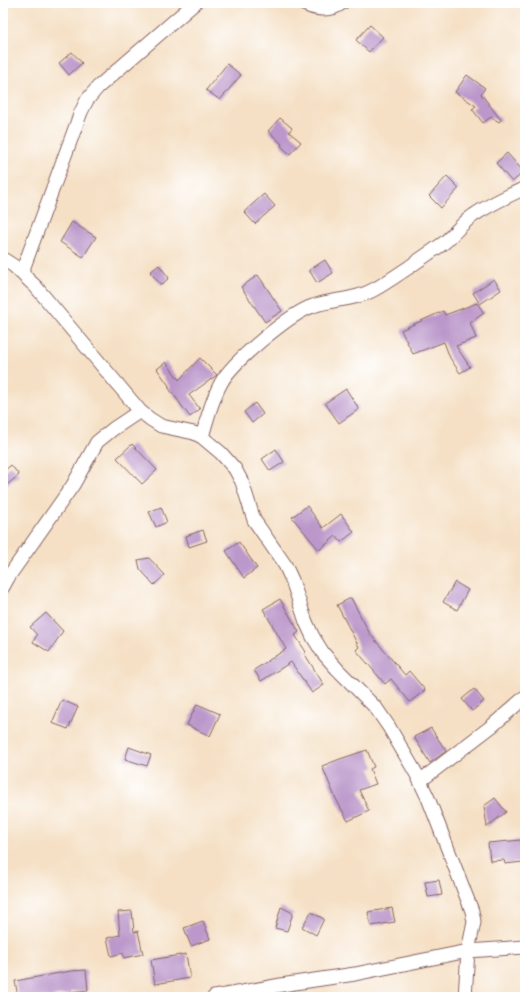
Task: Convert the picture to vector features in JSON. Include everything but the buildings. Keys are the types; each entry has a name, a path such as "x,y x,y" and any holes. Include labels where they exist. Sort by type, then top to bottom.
{"street":[{"path":"22,272 81,112 87,100 111,75 195,3"},
{"path":"302,3 316,9 328,9 339,6 342,3"},
{"path":"202,437 215,396 221,382 229,370 260,342 295,315 311,306 328,301 361,295 374,290 435,250 463,223 474,215 525,188"},
{"path":"3,259 22,272 140,411 161,426 194,433 202,437 221,453 235,470 242,482 254,520 285,565 313,637 323,653 376,708 385,720 399,742 428,798 472,911 474,922 468,951 465,997"},
{"path":"3,587 73,485 97,442 140,411"},
{"path":"420,781 492,726 525,697"},
{"path":"214,997 356,974 468,951 525,947"}]}
